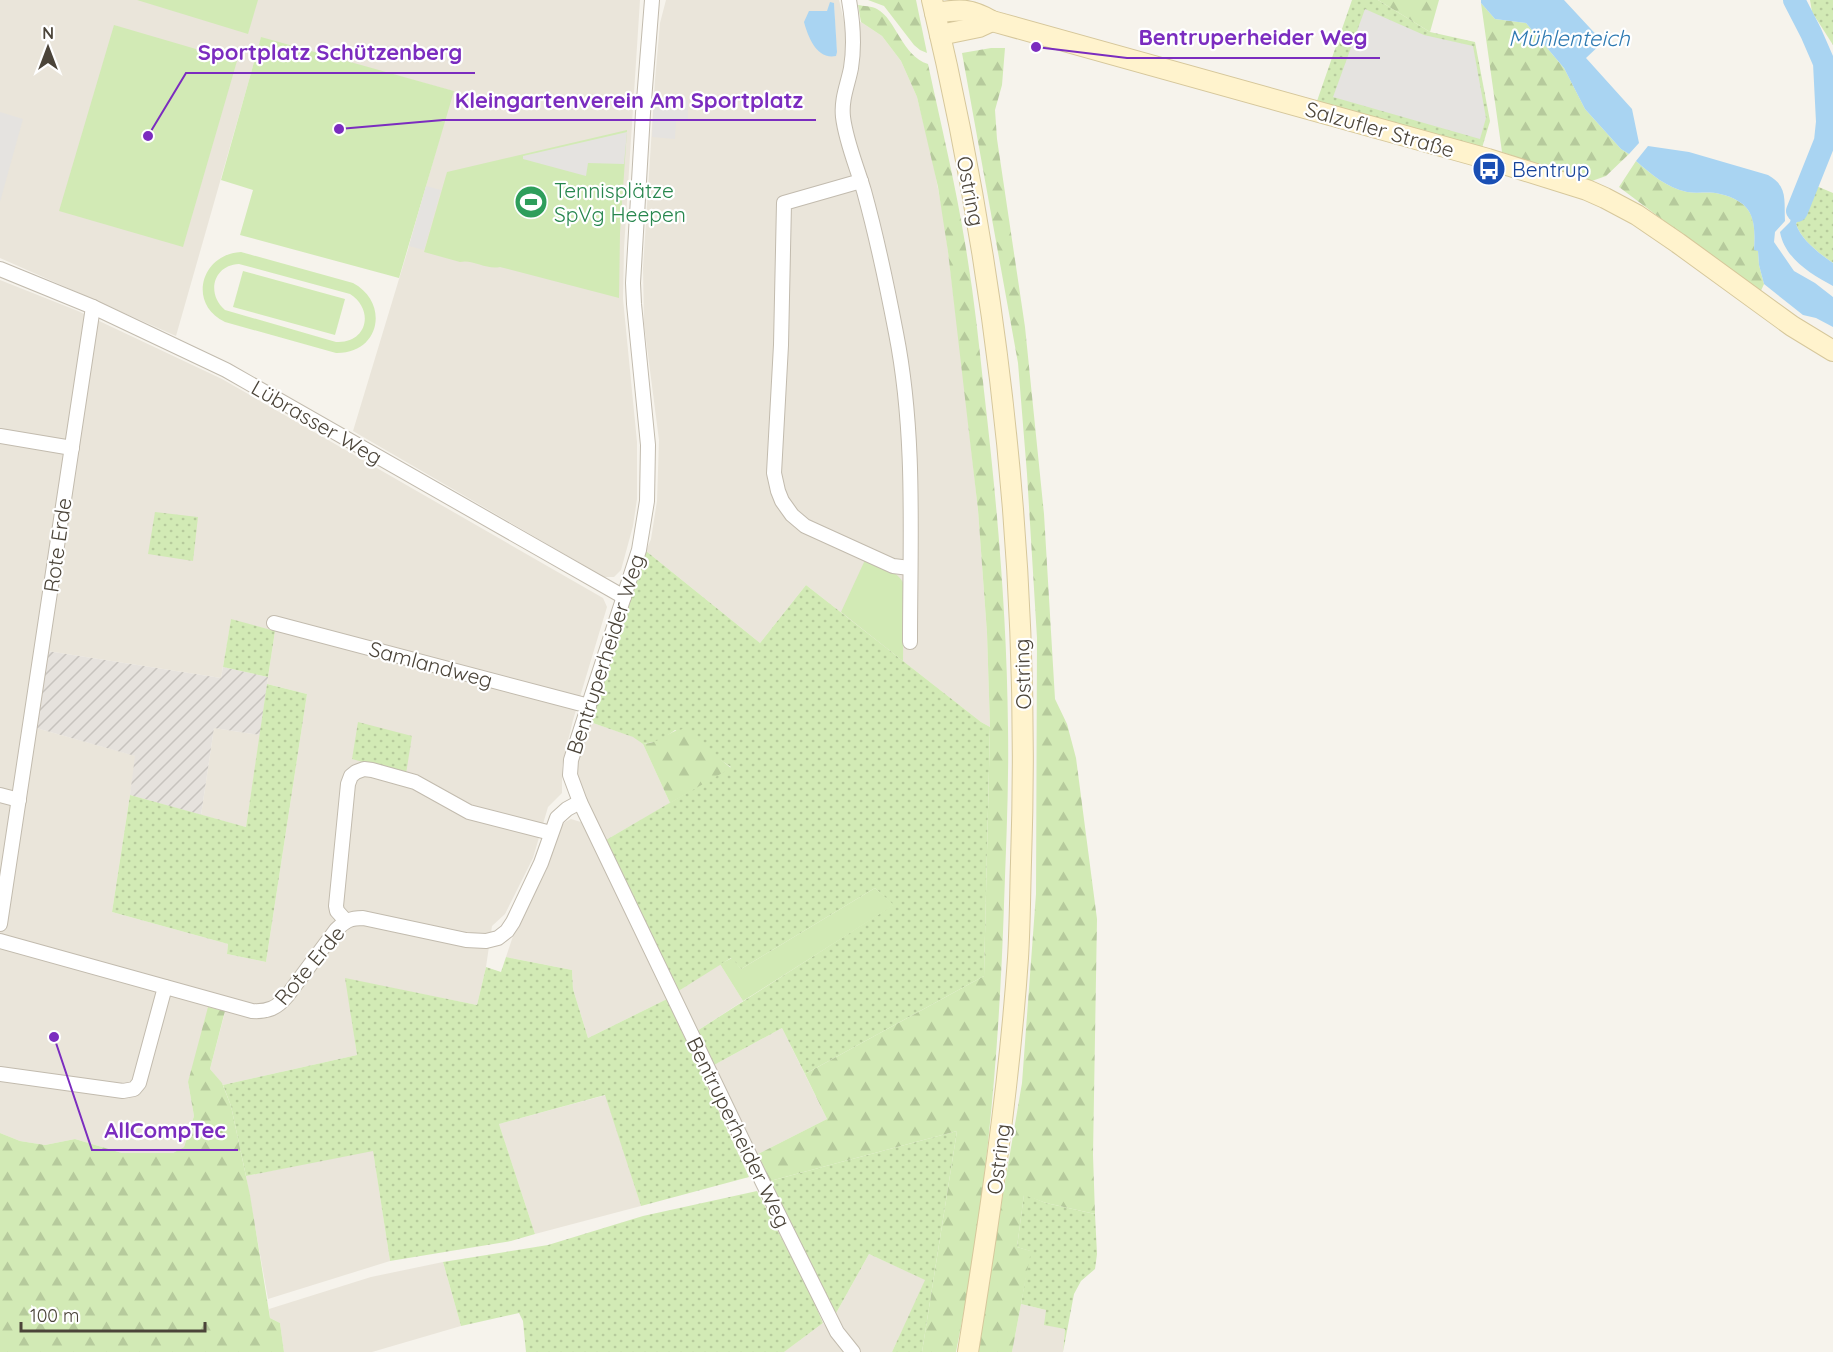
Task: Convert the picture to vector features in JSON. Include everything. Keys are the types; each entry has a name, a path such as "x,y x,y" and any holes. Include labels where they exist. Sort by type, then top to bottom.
{"main road":[{"name":"Salzufler Straße","path":"933,6 977,12 992,21 1497,162 1587,190 1645,221 1792,326 1833,351"},
{"name":"Ostring","path":"933,6 969,180 990,306 1007,445 1018,567 1022,672 1024,783 1018,957 1005,1102 993,1199 968,1352"},
{"path":"940,35 979,27 992,21"}],"street":[{"name":"Bentruperheider Weg","path":"652,0 633,283 633,304 648,445 648,492 639,550 569,767 570,776 580,802 832,1322 853,1352"},
{"path":"849,0 854,41 842,104 843,118 861,181 901,362 911,481 910,642"},
{"path":"861,181 784,203 775,480 786,507 805,526 893,566 910,567"},
{"name":"Lübrasser Weg","path":"0,269 93,307 234,375 624,597"},
{"name":"Rote Erde","path":"0,924 93,307"},
{"path":"0,436 72,448"},
{"name":"Samlandweg","path":"274,623 589,706"},
{"path":"346,921 337,911 336,906 348,784 351,776 356,772 372,770 415,782 469,812 551,833"},
{"path":"0,795 19,800"},
{"name":"Rote Erde","path":"0,941 262,1012 280,1005 336,930 353,918 363,918 466,940 486,941 498,938 513,922 541,863 555,822 562,812 580,802"},
{"path":"0,1074 123,1091 134,1089 139,1083 165,987"}],"shaded area":[{"path":"0,0 640,0 624,248 623,299 637,442 637,499 633,526 621,570 614,577 604,577 353,431 453,91 261,38 176,336 0,258"},
{"path":"666,0 839,0 845,25 861,22 882,36 901,61 917,97 944,220 978,510 987,633 990,727 806,585 760,643 646,551 651,539 657,501 659,440 644,324 643,268 660,23","holes":["834,3 837,52 809,11 827,12"]},
{"path":"1365,9 1424,35 1473,46 1486,118 1480,139 1333,97"},
{"path":"654,98 688,100 688,120 676,120 675,139 652,137"},
{"path":"0,112 23,119 0,202"},
{"path":"627,132 624,164 588,163 586,176 523,159 523,156"},
{"path":"426,186 441,190 424,250 409,246"},
{"path":"0,280 78,311 222,379 603,598 607,607 573,720 562,766 562,793 548,807 533,858 505,914 492,926 477,1005 346,979 357,1055 223,1085 210,1069 225,1012 188,1082 194,1116 184,1147 173,1153 122,1153 75,1139 45,1145 20,1141 0,1133","holes":["231,620 275,631 267,684 307,694 266,962 227,954 228,944 112,912 136,756 36,728 47,651 221,678"]},
{"path":"47,651 221,678 223,667 268,677 260,735 214,728 201,815 130,795 135,756 36,728"},
{"path":"590,722 634,737 643,744 670,803 606,840 576,777"},
{"path":"214,728 260,735 246,827 201,815"},
{"path":"571,819 584,823 667,999 588,1038 573,989 572,970 506,957 514,933 547,869 560,828"},
{"path":"720,964 743,1001 697,1031 677,992"},
{"path":"782,1028 827,1119 758,1154 714,1065"},
{"path":"606,1095 641,1206 535,1234 499,1124"},
{"path":"373,1150 390,1261 268,1299 246,1176"},
{"path":"869,1254 926,1280 892,1352 861,1352 835,1315"},
{"path":"443,1262 461,1326 372,1352 284,1352 280,1323 270,1318 269,1309 371,1277"},
{"path":"1021,1304 1046,1310 1065,1329 1063,1352 1012,1352"},
{"path":"823,1323 846,1352 784,1352 785,1351"}],"green space":[{"path":"137,0 258,0 248,34"},
{"path":"868,0 916,0 927,53 914,45 884,6"},
{"path":"1352,0 1378,0 1430,32 1475,42 1490,121 1482,148 1317,101"},
{"path":"1378,0 1439,0 1430,32"},
{"path":"1810,0 1833,0 1833,45 1812,12"},
{"path":"1481,3 1495,19 1526,23 1564,68 1585,109 1621,149 1629,154 1606,176 1589,182 1502,152"},
{"path":"858,5 875,8 884,14 905,46 919,60 928,64 966,249 997,517 1006,644 1008,751 1002,961 995,1074 983,1186 956,1352 922,1352 957,1131 770,1181 758,1154 827,1119 805,1074 984,976 990,727 987,633 978,510 948,252 938,187 917,97 901,61 882,36 861,22"},
{"path":"114,25 237,61 183,247 59,211"},
{"path":"261,37 454,91 399,278 240,235 253,190 221,180"},
{"path":"1005,48 1002,85 995,110 997,139 1025,327 1044,514 1055,699 1067,724 1076,758 1097,919 1093,1155 1095,1214 1046,1203 1024,1195 1017,1247 1031,1251 1012,1352 976,1352 1022,1083 1036,894 1037,638 1018,363 962,53"},
{"name":"Tennisplätze SpVg Heepen","path":"627,130 620,233 619,298 500,267 460,262 424,252 447,172"},
{"path":"1636,161 1673,187 1687,192 1712,193 1731,197 1746,207 1753,221 1754,249 1758,251 1764,284 1760,293 1619,187"},
{"path":"1814,185 1833,193 1833,263 1806,241 1796,224"},
{"path":"241,252 353,283 365,292 372,303 375,326 370,337 351,351 336,353 225,322 213,314 206,304 203,292 208,270 216,261 227,255","holes":["239,264 350,294 363,309 364,325 355,338 336,342 225,310 219,303 214,289 215,281 223,269"]},
{"path":"243,271 345,299 335,335 233,307"},
{"path":"155,512 198,517 193,561 148,554"},
{"path":"646,551 760,643 806,585 990,727 984,976 805,1074 782,1028 714,1065 697,1031 893,905 875,888 741,969 731,958 677,992 606,840 731,767 675,730 660,741 643,744 633,737 590,722"},
{"path":"865,560 898,576 904,585 903,661 841,612"},
{"path":"231,619 275,631 268,677 223,667"},
{"path":"267,684 307,694 266,962 227,954 228,944 112,912 130,795 246,827"},
{"path":"358,722 412,736 406,774 352,759"},
{"path":"683,729 731,768 670,803 643,744"},
{"path":"875,888 894,905 743,1001 720,964 732,958 741,969"},
{"path":"506,957 572,970 573,989 588,1038 667,999 749,1177 641,1206 605,1095 499,1124 535,1234 511,1241 390,1261 373,1151 246,1176 231,1106 223,1085 357,1055 345,978 477,1005 486,967 501,972"},
{"path":"208,1007 225,1011 210,1069 222,1083 231,1106 250,1195 270,1318 280,1323 284,1352 0,1352 0,1133 20,1141 45,1145 75,1139 122,1153 173,1153 184,1147 194,1116 188,1082"},
{"path":"957,1131 922,1352 892,1352 925,1280 869,1254 835,1315 770,1181"},
{"path":"757,1191 823,1323 784,1352 526,1352 523,1321 519,1313 461,1326 443,1262 548,1245 643,1216"},
{"path":"1024,1194 1046,1203 1095,1214 1097,1254 1095,1269 1081,1281 1074,1294 1063,1352 1065,1329 1044,1325 1046,1310 1021,1304 1030,1251 1017,1247"}],"water":[{"name":"Mühlenteich","path":"1481,0 1564,0 1603,42 1586,58 1632,109 1639,143 1629,154 1621,149 1585,109 1564,68 1526,23 1495,19"},
{"path":"830,2 834,3 836,56 824,54 814,46 804,22 809,11 827,11"},
{"path":"1648,146 1689,152 1768,175 1774,179 1784,194 1785,221 1775,232 1774,242 1794,271 1833,297 1833,327 1816,318 1803,315 1764,284 1758,251 1754,250 1753,221 1746,207 1731,197 1716,193 1687,192 1660,180 1636,161"},
{"path":"1802,181 1814,185 1796,224 1806,241 1833,263 1833,286 1793,258 1780,232 1790,222"}],"waterway":[{"path":"1794,0 1824,63 1827,122 1825,141 1797,211"}],"place":[{"name":"Bentruperheider Weg","path":"1036,47"},
{"name":"Kleingartenverein Am Sportplatz","path":"339,129"},
{"name":"Sportplatz Schützenberg","path":"148,136"},
{"name":"Bentrup","path":"1489,169"},
{"name":"Tennisplätze SpVg Heepen","path":"531,202"},
{"name":"AllCompTec","path":"54,1037"}]}
